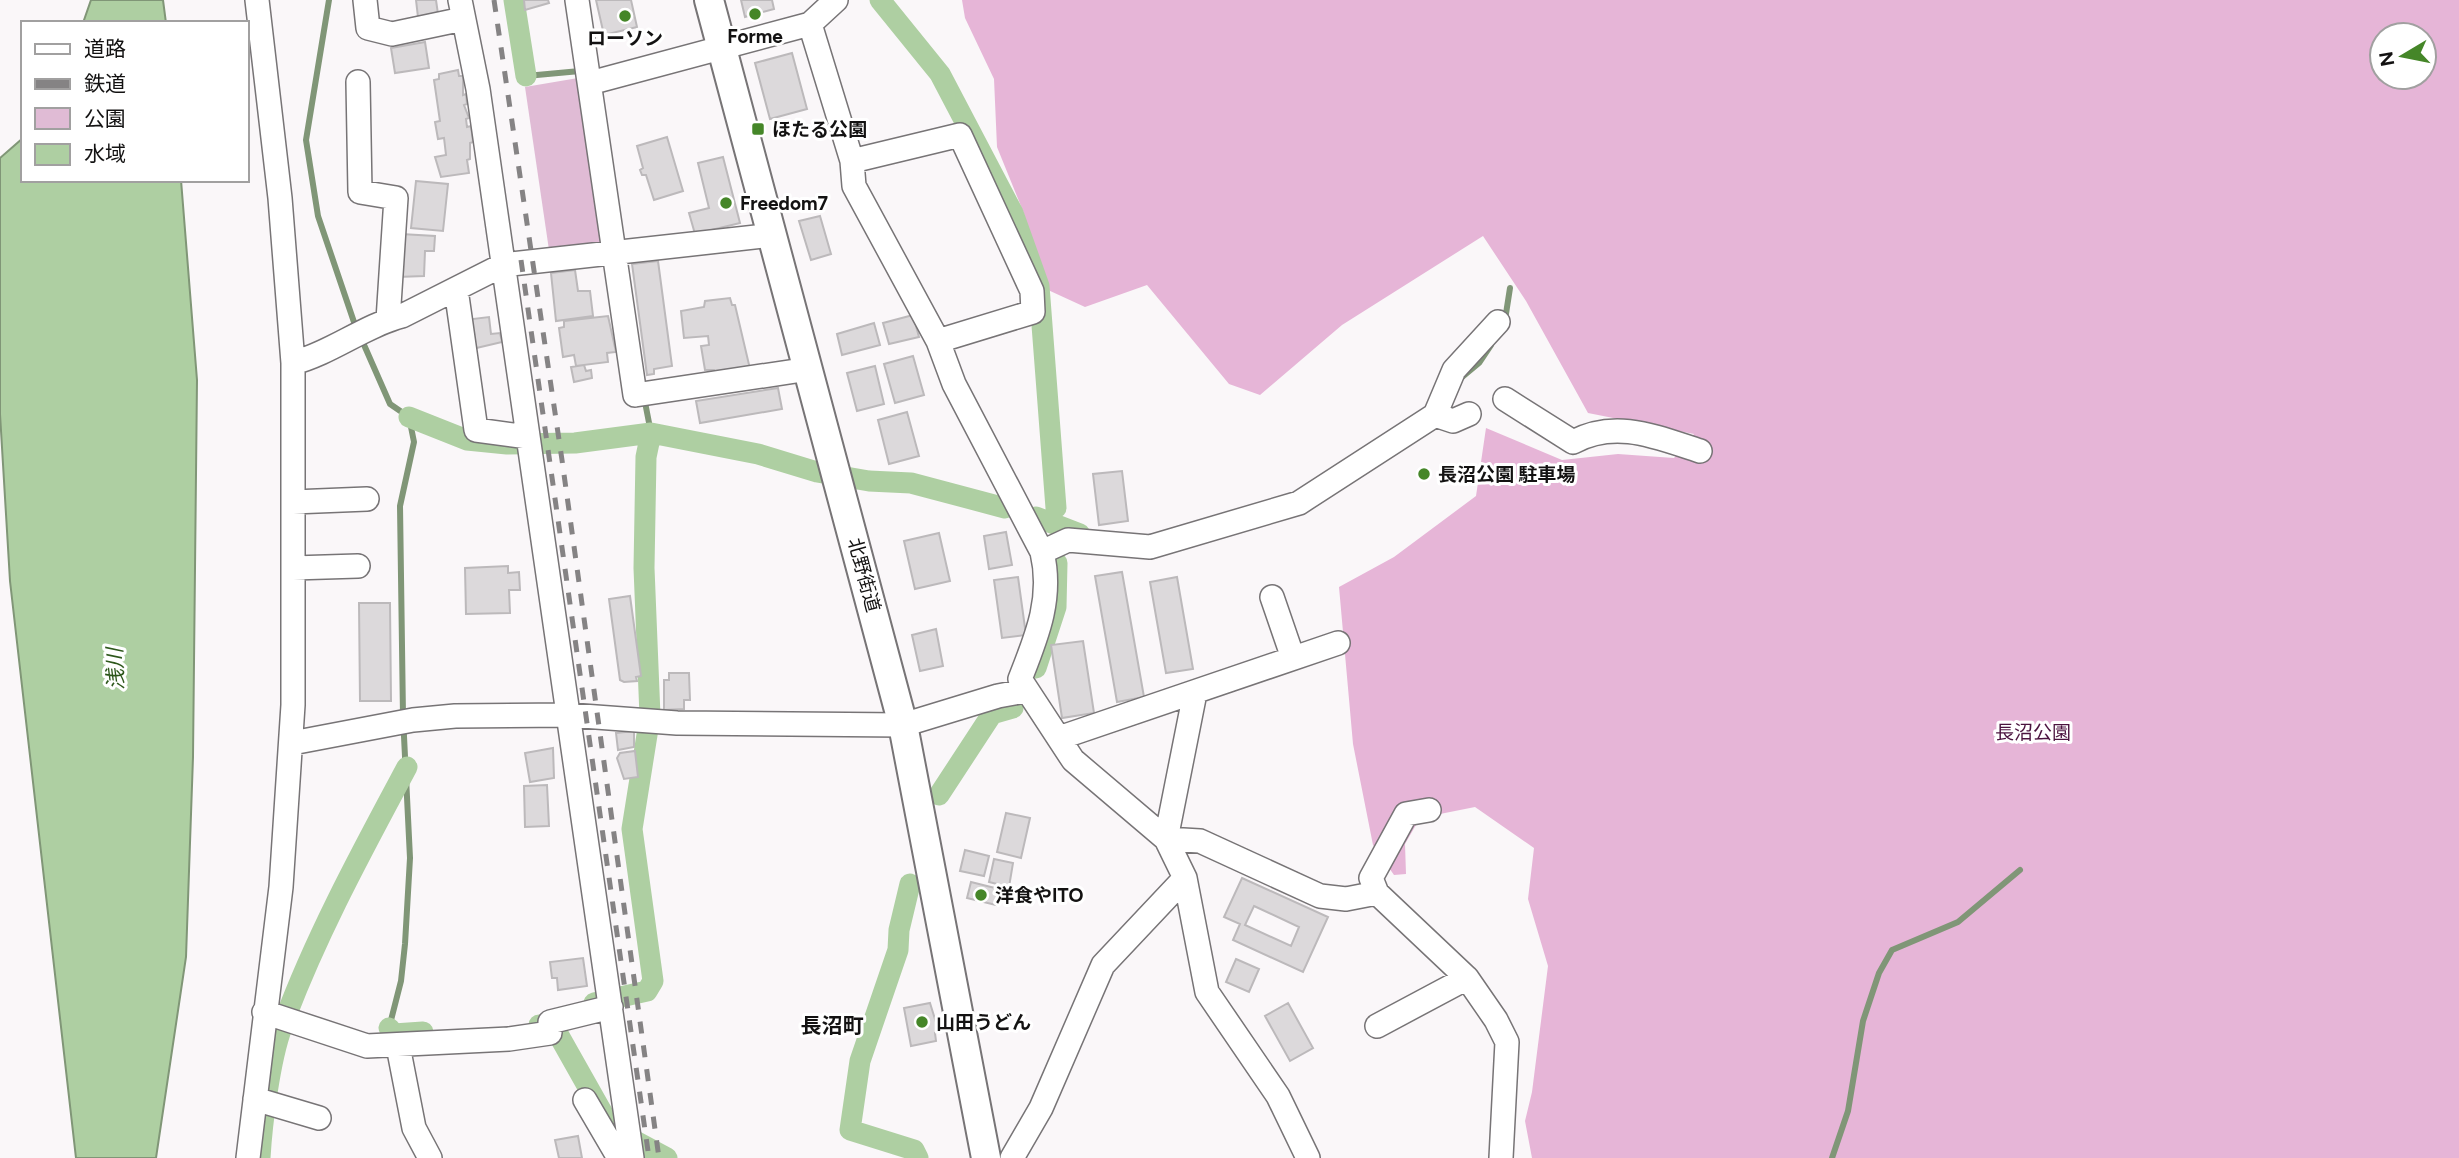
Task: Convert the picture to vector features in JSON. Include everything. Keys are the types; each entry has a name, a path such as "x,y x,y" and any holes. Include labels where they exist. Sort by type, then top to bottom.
{"main road":[{"name":"北野街道","path":"709,0 903,725 986,1158"}],"street":[{"path":"248,1158 281,887 292,743 293,363 280,198 257,0"},
{"path":"365,0 368,28 391,34 461,10 478,89 632,1158"},
{"path":"578,0 635,395 809,369"},
{"path":"590,83 810,24 836,0"},
{"path":"810,24 852,162 854,186 938,341 954,384 1042,552 1047,570 1045,606 1040,629 1020,679 1073,760 1097,783 1150,822 1166,839 1185,878 1208,992 1278,1096 1308,1158"},
{"path":"358,82 360,192 396,198 388,320"},
{"path":"852,162 960,135 1032,291 1033,312 938,341"},
{"path":"293,363 309,359 503,265 773,235"},
{"path":"456,289 476,430 528,437"},
{"path":"1042,552 1068,540 1150,547 1298,503 1381,454 1435,415 1454,370 1498,321"},
{"path":"1505,399 1573,442 1608,429 1646,434 1700,451"},
{"path":"1435,415 1453,421 1469,414"},
{"path":"293,502 367,499"},
{"path":"293,568 358,566"},
{"path":"1272,597 1293,658"},
{"path":"1059,738 1338,643"},
{"path":"292,743 412,720 569,715 677,723 903,725 1026,691"},
{"path":"1166,839 1195,692"},
{"path":"1429,810 1406,814 1371,878 1377,893 1466,978 1496,1020 1507,1042 1501,1158"},
{"path":"1166,839 1200,841 1320,896 1346,899 1377,893"},
{"path":"1012,1158 1041,1108 1103,965 1185,878"},
{"path":"1377,1026 1466,978"},
{"path":"264,1012 367,1046 398,1046 550,1033 550,1022 611,1007"},
{"path":"398,1046 414,1128 430,1158"},
{"path":"255,1099 319,1118"},
{"path":"585,1100 619,1158"}],"green space":[{"name":"長沼公園","path":"962,0 2459,0 2459,1158 1532,1158 1525,1121 1532,1092 1548,966 1528,899 1534,848 1475,807 1420,818 1405,844 1406,874 1394,875 1373,845 1353,744 1339,587 1394,557 1476,496 1486,428 1562,460 1618,454 1674,458 1694,434 1588,413 1526,301 1483,236 1342,325 1260,395 1229,384 1147,285 1085,307 1048,290 1023,211 997,147 994,79 965,18"},
{"path":"578,78 603,243 549,250 525,87"}],"water":[{"path":"91,0 163,0 166,21 84,21"},
{"name":"浅川","path":"21,140 21,182 181,182 197,380 193,757 186,957 156,1158 76,1158 10,581 0,414 0,158"}],"building":[{"path":"416,0 436,0 438,14 418,17"},
{"path":"524,0 548,0 549,3 525,10"},
{"path":"596,0 631,0 637,27 604,35"},
{"path":"741,0 772,0 774,9 745,17"},
{"path":"425,42 429,68 395,73 391,48"},
{"path":"792,53 807,109 770,119 755,63"},
{"path":"458,70 459,76 463,76 463,95 466,94 467,104 464,105 469,118 466,119 467,127 471,126 473,142 470,143 470,159 467,160 469,173 441,177 435,157 446,155 444,138 438,139 435,122 440,121 434,80 439,79 439,74"},
{"path":"667,137 683,191 654,200 646,175 642,175 640,170 643,168 637,146"},
{"path":"723,157 740,223 695,234 689,213 709,208 698,163"},
{"path":"416,181 448,184 443,231 411,228"},
{"path":"820,216 831,254 811,260 799,221"},
{"path":"401,234 435,236 434,251 425,251 424,276 398,277"},
{"path":"658,261 672,366 654,369 654,374 647,375 632,264"},
{"path":"575,270 578,291 590,291 593,316 556,321 551,273"},
{"path":"730,298 732,305 735,305 750,369 716,374 714,370 705,370 701,346 709,345 708,336 684,338 681,311 704,307 705,301"},
{"path":"913,315 919,337 889,344 883,323"},
{"path":"608,316 616,352 607,353 608,362 576,366 574,355 563,357 559,328 564,327 564,321"},
{"path":"489,317 491,334 500,333 502,342 468,350 464,320"},
{"path":"874,323 880,345 842,355 837,334"},
{"path":"913,356 924,395 895,403 884,364"},
{"path":"584,365 586,371 591,370 592,378 574,382 571,367"},
{"path":"875,366 884,404 857,411 847,373"},
{"path":"778,388 782,409 700,423 696,401"},
{"path":"907,412 919,456 889,464 878,420"},
{"path":"1122,471 1128,521 1099,525 1093,474"},
{"path":"1006,532 1012,565 989,569 984,536"},
{"path":"939,533 950,581 915,589 904,541"},
{"path":"508,566 508,573 519,572 520,590 509,590 510,613 466,614 465,568"},
{"path":"1122,572 1144,697 1117,702 1095,576"},
{"path":"1018,577 1026,635 1002,638 994,580"},
{"path":"1177,577 1193,669 1166,673 1150,582"},
{"path":"630,596 641,676 636,677 637,681 624,682 620,680 609,599"},
{"path":"359,603 390,603 391,701 360,701"},
{"path":"936,629 943,666 920,671 912,635"},
{"path":"1083,641 1094,713 1062,718 1051,645"},
{"path":"669,673 689,673 690,700 684,700 684,709 664,710 664,680 669,680"},
{"path":"634,731 634,747 618,750 616,733"},
{"path":"553,748 554,778 530,782 525,753"},
{"path":"635,751 638,777 624,779 617,758 620,753"},
{"path":"547,785 549,826 525,827 524,786"},
{"path":"1006,813 1030,818 1021,858 997,852"},
{"path":"965,850 989,856 984,876 960,871"},
{"path":"994,859 1013,863 1009,887 989,882"},
{"path":"1242,878 1328,917 1303,972 1233,940 1240,924 1224,917","holes":["1254,906 1299,927 1291,946 1245,925"]},
{"path":"971,882 999,889 996,905 967,898"},
{"path":"583,958 587,986 558,990 557,978 552,978 550,962"},
{"path":"1236,959 1259,969 1249,992 1226,982"},
{"name":"山田うどん","path":"930,1003 939,1032 935,1033 936,1041 911,1046 904,1008"},
{"path":"1288,1003 1313,1048 1290,1061 1265,1016"},
{"path":"578,1136 582,1158 559,1158 555,1140"}],"waterway":[{"path":"329,0 306,140 318,216 356,328"},
{"path":"514,0 526,76"},
{"path":"880,0 940,74 1013,213 1039,286 1056,508"},
{"path":"526,76 580,71"},
{"path":"1505,320 1510,288"},
{"path":"361,338 390,404 409,417 414,442 400,506 403,716 410,858 401,981 389,1028 390,1042"},
{"path":"1461,378 1479,363 1491,345"},
{"path":"644,397 651,433"},
{"path":"409,417 467,440 507,444 575,443 651,433 758,454 817,472 869,481 911,483 1005,508"},
{"path":"594,1003 647,991 653,981 632,829 650,716 644,568 646,457 651,433"},
{"path":"1036,517 1080,534"},
{"path":"1036,668 1056,607 1057,563"},
{"path":"939,795 992,714 1013,708"},
{"path":"260,1158 267,1091 282,1027 324,927 407,767"},
{"path":"1832,1158 1848,1111 1863,1021 1879,973 1892,950 1958,922 2020,870"},
{"path":"910,884 899,930 898,950 860,1061 850,1130 914,1150 918,1158"},
{"path":"539,1025 544,1025 558,1034 611,1128 667,1158"},
{"path":"389,1028 394,1034 423,1032"}],"railway":[{"path":"494,0 562,460 659,1158"},
{"path":"521,260 649,1158"}],"place":[{"name":"Forme","path":"755,14"},
{"name":"ローソン","path":"625,16"},
{"name":"ほたる公園","path":"758,129"},
{"name":"Freedom7","path":"726,203"},
{"name":"長沼公園 駐車場","path":"1424,474"},
{"name":"洋食やITO","path":"981,895"},
{"name":"山田うどん","path":"922,1022"}],"district":[{"name":"長沼町","path":"832,1025"}]}
